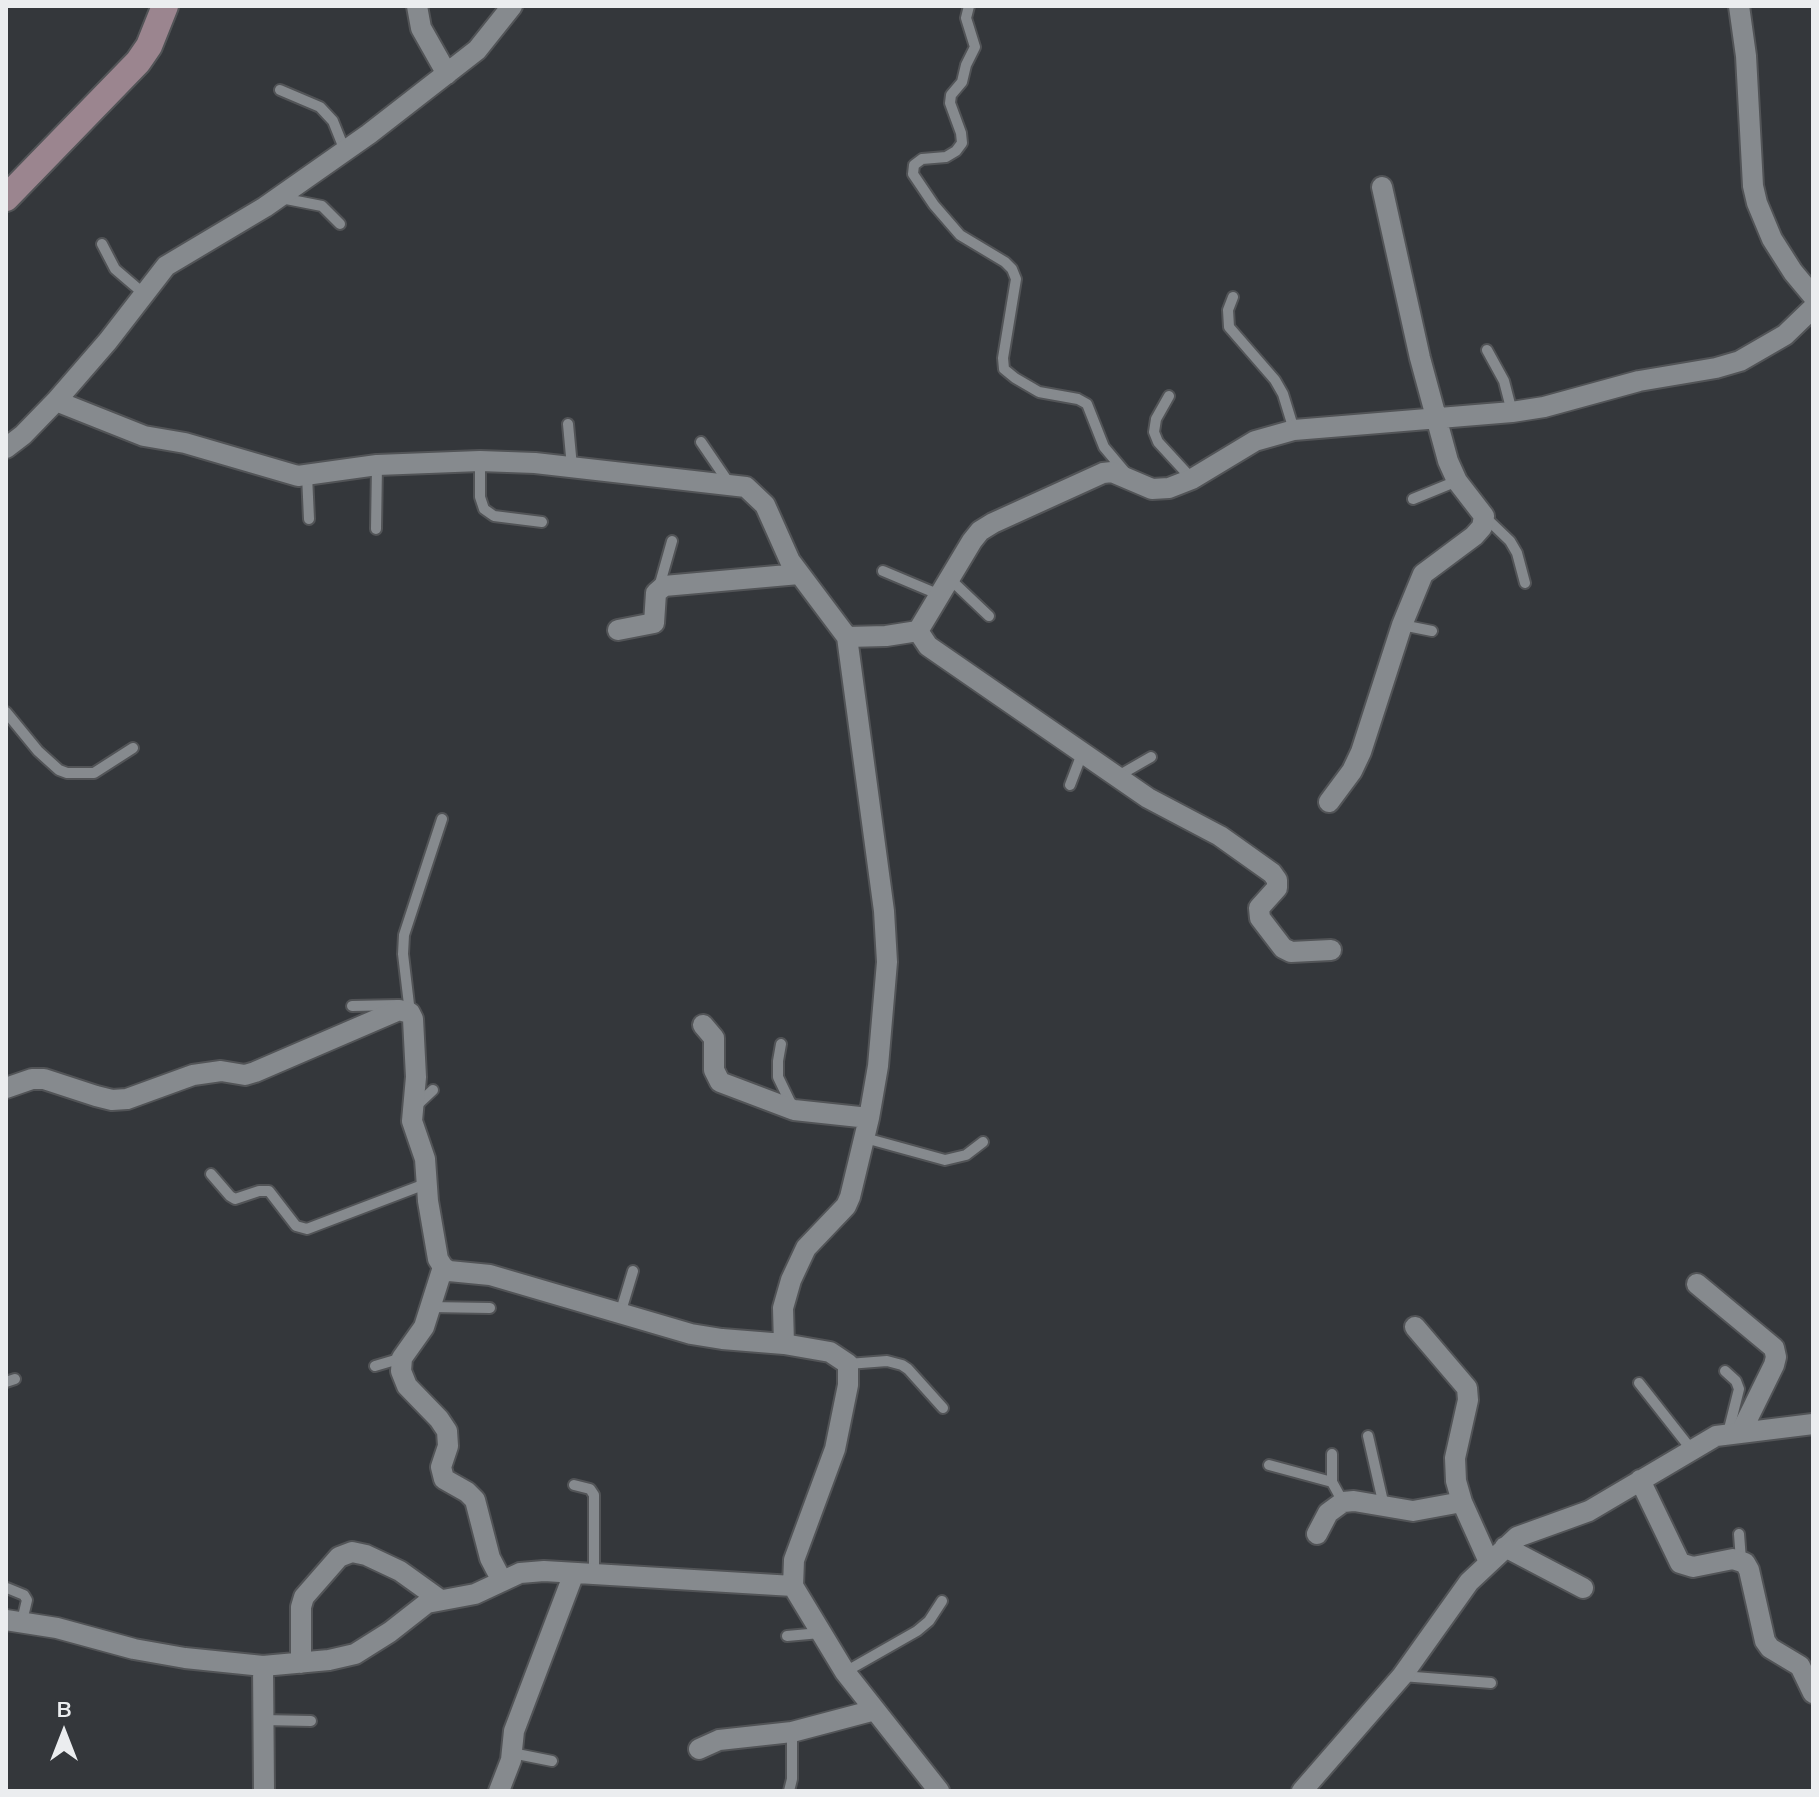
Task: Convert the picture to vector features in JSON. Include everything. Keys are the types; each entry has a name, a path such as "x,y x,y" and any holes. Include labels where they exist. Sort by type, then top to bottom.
{"street":[{"path":"6,198 138,62 149,46 165,6"},
{"path":"417,6 421,28 447,74"},
{"path":"6,448 56,401 108,341 166,266 279,198 345,151 477,50 512,6"},
{"path":"1739,6 1746,56 1753,186 1761,219 1793,272 1813,296"},
{"path":"1329,802 1352,771 1361,752 1402,625 1423,574 1474,536 1482,527 1484,516 1457,481 1448,461 1382,187"},
{"path":"847,637 906,635 918,631 972,541 993,523 1103,473 1112,472 1152,489 1169,488 1192,479 1255,441 1294,430 1544,407 1639,381 1740,361 1785,335 1813,308"},
{"path":"56,401 144,436 185,443 289,475 377,465 480,461 572,467 695,483 730,484 746,487 765,505 790,561 847,637 884,911 886,951 878,1066 855,1182 846,1206 806,1248 791,1280 783,1308 784,1344"},
{"path":"618,630 654,623 659,589 664,586 799,574"},
{"path":"918,631 928,646 1148,798 1220,836 1272,873 1277,880 1277,888 1259,908 1260,918 1283,948 1291,952 1331,950"},
{"path":"6,1088 32,1079 44,1079 104,1098 127,1099 193,1075 221,1071 245,1075 399,1010 410,1009 416,1077 412,1110 416,1135 425,1159 435,1244 443,1267 449,1271 490,1275 691,1334 830,1352 848,1364 848,1385 835,1449 794,1560 793,1586 845,1672 939,1791"},
{"path":"703,1025 714,1038 714,1070 720,1082 794,1110 867,1128"},
{"path":"443,1267 424,1327 402,1358 401,1371 407,1386 447,1431 448,1446 441,1467 444,1479 475,1500 490,1558 502,1581"},
{"path":"1697,1284 1774,1348 1774,1365 1734,1432"},
{"path":"1415,1327 1467,1388 1468,1400 1455,1458 1456,1481 1489,1562"},
{"path":"1302,1791 1402,1676 1469,1582 1517,1537 1589,1511 1716,1436 1813,1424"},
{"path":"1640,1480 1680,1563 1693,1567 1741,1560 1749,1570 1765,1641 1770,1648 1800,1666 1813,1693"},
{"path":"1317,1534 1328,1513 1343,1502 1413,1511 1462,1502"},
{"path":"1505,1547 1583,1588"},
{"path":"301,1663 301,1607 304,1597 339,1557 352,1552 366,1555 400,1571 439,1599"},
{"path":"14,1620 134,1649 263,1666 329,1660 355,1654 390,1632 416,1610 439,1599 465,1597 520,1573 793,1586"},
{"path":"499,1791 512,1753 514,1731 584,1574"},
{"path":"263,1666 264,1791"},
{"path":"699,1749 728,1738 792,1732 875,1710"}],"lane":[{"path":"969,6 966,18 975,47 950,103 962,143 946,157 922,159 914,165 913,174 918,185 960,235 1012,269 1016,279 1003,358 1004,369 1039,392 1078,399 1087,404 1104,447 1136,484"},
{"path":"280,90 320,107 333,121 345,151"},
{"path":"279,198 322,206 340,224"},
{"path":"102,244 115,269 143,293"},
{"path":"1233,297 1228,310 1229,327 1275,380 1283,394 1294,430"},
{"path":"1487,350 1498,367 1512,412"},
{"path":"1169,396 1156,419 1154,432 1158,442 1192,479"},
{"path":"568,424 572,467"},
{"path":"701,442 730,484"},
{"path":"480,461 480,497 484,509 494,516 542,522"},
{"path":"376,529 377,465"},
{"path":"307,475 309,519"},
{"path":"1413,499 1457,481"},
{"path":"1484,516 1510,541 1517,553 1525,583"},
{"path":"659,589 672,541"},
{"path":"883,571 945,587 989,616"},
{"path":"1402,625 1432,631"},
{"path":"6,712 38,751 59,770 67,773 94,773 133,748"},
{"path":"1070,785 1083,751"},
{"path":"1118,776 1151,757"},
{"path":"352,1006 410,1009 403,954 404,935 442,819"},
{"path":"781,1044 778,1077 794,1110"},
{"path":"412,1110 433,1090"},
{"path":"867,1128 945,1160 966,1155 983,1142"},
{"path":"211,1174 235,1199 269,1191 296,1226 307,1229 428,1183"},
{"path":"620,1314 633,1271"},
{"path":"430,1307 490,1308"},
{"path":"375,1366 402,1358"},
{"path":"848,1364 887,1361 902,1365 943,1408"},
{"path":"1725,1371 1736,1381 1739,1389 1734,1432"},
{"path":"1639,1383 1691,1449"},
{"path":"1368,1436 1384,1506"},
{"path":"1332,1454 1332,1482 1343,1502"},
{"path":"1269,1465 1332,1482"},
{"path":"574,1485 590,1489 594,1495 584,1574"},
{"path":"1739,1534 1741,1560"},
{"path":"7,1588 24,1595 27,1600 14,1620"},
{"path":"845,1672 917,1631 929,1621 942,1601"},
{"path":"787,1636 820,1633"},
{"path":"1402,1676 1491,1683"},
{"path":"263,1720 311,1721"},
{"path":"789,1791 792,1732"},
{"path":"512,1753 552,1761"}]}
